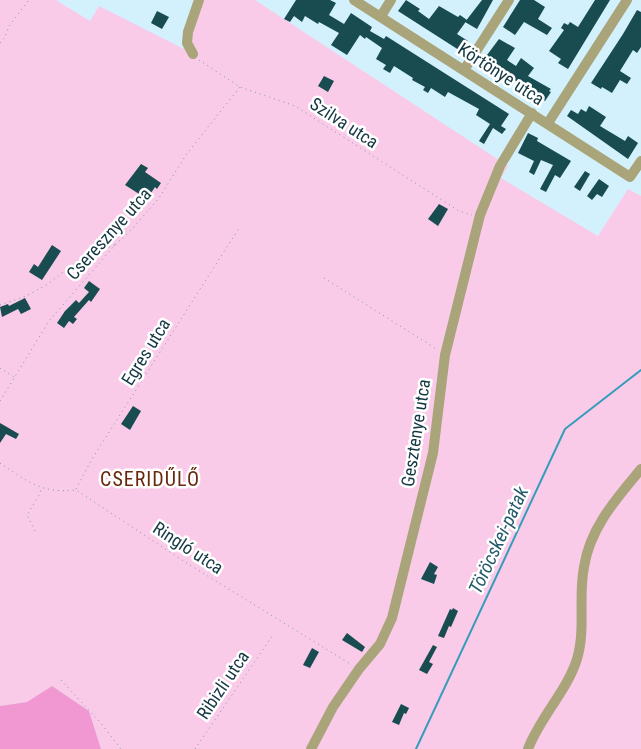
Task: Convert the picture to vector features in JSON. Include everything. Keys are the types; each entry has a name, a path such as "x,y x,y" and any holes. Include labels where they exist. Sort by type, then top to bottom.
{"street":[{"path":"193,54 187,43 188,32 199,0"},
{"name":"Körtönye utca","path":"354,0 630,177 641,161"},
{"path":"381,16 391,0"},
{"path":"464,70 509,0"},
{"path":"548,123 627,0"},
{"name":"Gesztenye utca","path":"311,749 333,707 380,644 392,618 433,454 445,355 480,215 500,166 532,113"},
{"path":"528,749 574,668 578,655 582,627 583,568 590,545 600,522 616,499 641,470"}],"path":[{"path":"0,43 5,37 9,26 29,0"},
{"name":"Szilva utca","path":"193,54 205,65 240,87 295,106 459,211 470,215 480,215"},
{"name":"Cseresznye utca","path":"0,401 49,321 159,198 186,155 240,87"},
{"name":"Egres utca","path":"76,490 98,450 238,228"},
{"path":"0,306 26,296 48,284 85,255 115,245"},
{"path":"324,278 445,355"},
{"path":"0,368 14,377"},
{"path":"0,463 41,488 59,492 76,490"},
{"path":"35,531 27,514 40,494 41,488"},
{"name":"Ringló utca","path":"76,490 186,562 360,670"},
{"name":"Ribizli utca","path":"195,749 273,636"},
{"path":"61,680 100,722 121,749"}],"shaded area":[{"path":"0,0 56,0 90,21 99,6 186,50 204,0 255,0 508,166 501,178 598,236 628,189 641,196 641,749 101,749 89,711 52,686 27,702 0,706"},
{"path":"52,686 89,711 101,749 0,749 0,706 27,702"}],"building":[{"path":"296,0 330,0 336,3 329,15 344,24 351,13 372,27 370,31 384,39 386,36 509,114 501,126 506,129 502,134 493,128 484,144 479,141 490,124 476,115 479,109 448,92 445,97 431,88 428,93 423,90 425,87 394,66 390,73 383,69 386,65 376,59 382,48 366,37 365,39 360,35 347,55 331,45 339,33 305,16 302,22 294,16 290,22 284,19"},
{"path":"406,0 420,9 418,11 429,19 439,6 467,20 457,34 468,41 462,52 398,11"},
{"path":"482,0 493,0 477,29 465,22"},
{"path":"520,0 534,0 545,7 538,19 552,28 547,35 524,22 515,35 503,27"},
{"path":"595,0 610,0 568,69 558,63 561,59 549,51 564,30 561,28 564,23 568,25 570,22 578,27"},
{"path":"637,10 641,12 641,47 637,53 633,50 620,71 631,78 627,84 620,80 612,93 602,87 601,89 591,83"},
{"path":"157,11 169,17 162,29 151,23"},
{"path":"499,39 515,48 507,60 516,66 521,58 534,68 528,76 551,89 545,101 484,59"},
{"path":"324,76 334,81 328,92 318,86"},
{"path":"589,106 606,117 600,126 625,141 628,136 638,143 628,159 567,116 571,110 578,114 581,109 586,112"},
{"path":"528,133 538,138 537,141 571,161 560,178 555,175 546,192 540,189 553,165 541,160 534,175 529,172 534,161 518,153"},
{"path":"141,164 148,168 145,172 161,183 157,189 155,187 147,199 125,185"},
{"path":"585,171 590,174 580,191 574,187"},
{"path":"599,179 609,186 602,197 597,194 592,200 587,196"},
{"path":"439,204 448,209 438,226 428,219"},
{"path":"52,245 61,251 42,280 29,272 34,264 38,267"},
{"path":"89,281 100,289 91,302 89,300 74,317 77,319 73,324 69,321 64,328 57,323 76,300 79,303 89,292 84,288"},
{"path":"25,298 31,309 21,314 18,309 2,317 0,307 8,304 9,306"},
{"path":"133,406 141,411 130,430 121,424"},
{"path":"0,423 19,434 16,439 6,434 0,443"},
{"path":"430,562 438,567 434,574 437,575 434,584 421,579"},
{"path":"453,608 458,611 451,627 449,626 444,638 438,636 450,609 452,610"},
{"path":"347,633 365,647 362,652 342,640"},
{"path":"433,645 437,647 429,662 433,664 427,674 419,670"},
{"path":"312,648 319,652 310,668 303,665"},
{"path":"401,704 409,708 406,714 404,713 399,725 392,722"}],"waterway":[{"name":"Töröcskei-patak","path":"416,749 565,429 641,370"}],"district":[{"name":"CSERIDŰLŐ","path":"150,479"}]}
